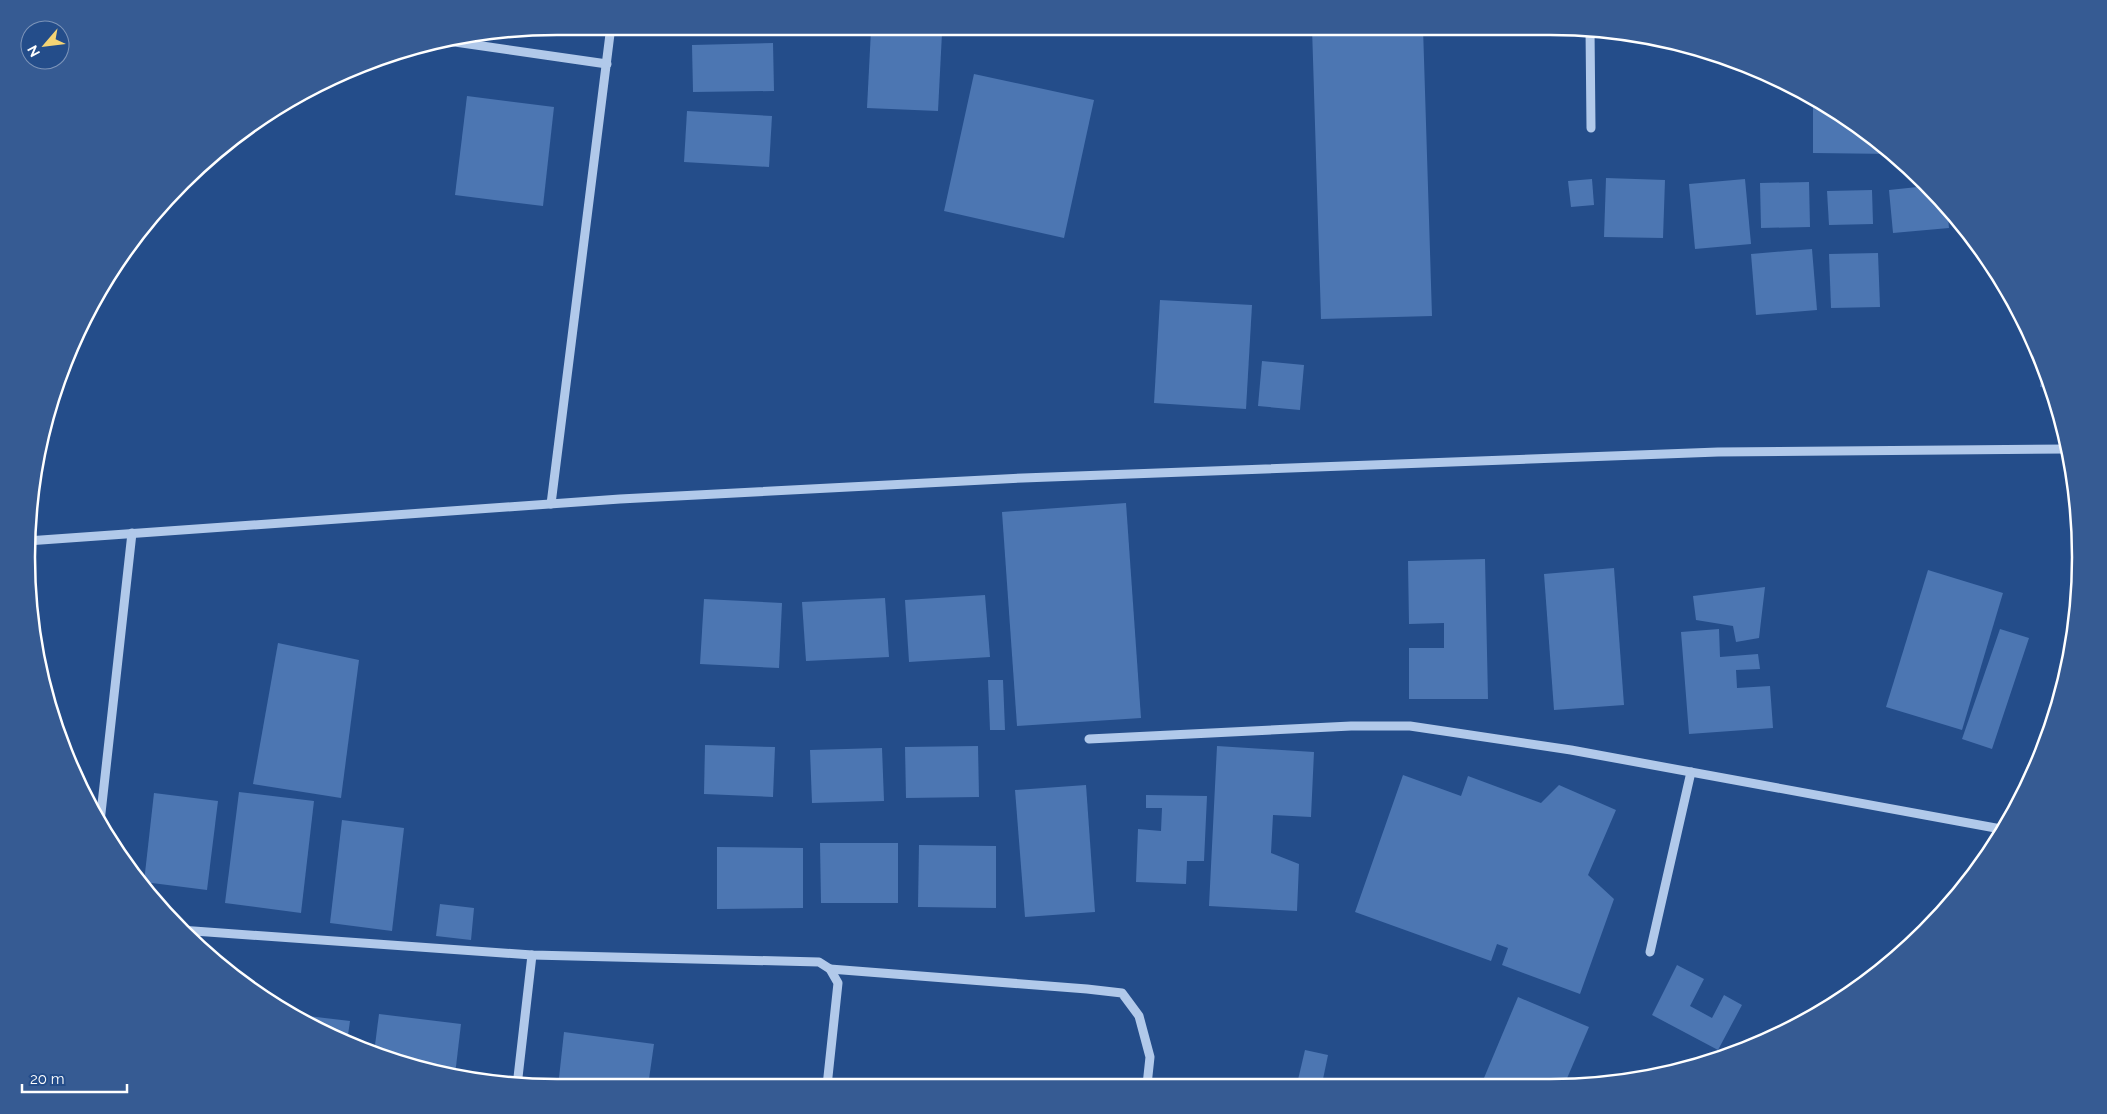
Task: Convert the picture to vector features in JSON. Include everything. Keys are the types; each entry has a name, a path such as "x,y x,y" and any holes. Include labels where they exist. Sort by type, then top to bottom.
{"street":[{"path":"551,504 611,35"},
{"path":"1590,37 1591,128"},
{"path":"465,43 607,64"},
{"path":"35,540 551,504 1023,478 1718,452 2061,449"},
{"path":"101,811 132,532"},
{"path":"1089,738 1351,726 1410,726 1571,750 1996,828"},
{"path":"1650,952 1691,772"},
{"path":"193,931 532,955 819,962 830,969 838,983 828,1079"},
{"path":"518,1078 532,955"},
{"path":"830,969 1087,989 1122,994 1139,1016 1150,1057 1148,1079"}],"building":[{"path":"871,35 942,35 938,111 867,108"},
{"path":"1312,35 1423,35 1432,316 1321,319"},
{"path":"773,43 774,91 693,92 692,45"},
{"path":"974,74 1094,100 1064,238 944,211"},
{"path":"467,96 554,107 543,206 455,195"},
{"path":"1813,106 1840,123 1881,154 1813,153"},
{"path":"687,111 772,116 769,167 684,162"},
{"path":"1606,178 1665,180 1663,238 1604,237"},
{"path":"1592,179 1594,205 1571,207 1568,181"},
{"path":"1745,179 1751,244 1695,249 1689,184"},
{"path":"1809,182 1810,227 1761,228 1760,183"},
{"path":"1918,187 1948,221 1949,228 1893,233 1889,190"},
{"path":"1872,190 1873,224 1829,225 1827,191"},
{"path":"1812,249 1817,310 1756,315 1751,254"},
{"path":"1878,253 1880,307 1831,308 1829,254"},
{"path":"1160,300 1252,305 1246,409 1154,403"},
{"path":"1262,361 1304,365 1300,410 1258,406"},
{"path":"1126,503 1141,718 1017,726 1002,512"},
{"path":"1485,559 1488,699 1409,699 1409,648 1444,648 1444,623 1409,624 1408,561"},
{"path":"1614,568 1624,705 1554,710 1544,574"},
{"path":"1928,570 2003,593 1962,730 1886,707"},
{"path":"1765,587 1759,638 1736,642 1733,626 1696,620 1693,596"},
{"path":"985,595 990,657 909,662 905,600"},
{"path":"885,598 889,657 806,661 802,602"},
{"path":"704,599 782,603 779,668 700,664"},
{"path":"1719,629 1720,657 1758,654 1760,669 1736,670 1737,688 1770,686 1773,728 1689,734 1681,632"},
{"path":"2000,629 2029,638 1992,749 1962,739"},
{"path":"278,643 359,660 341,798 253,784"},
{"path":"988,680 1003,680 1005,730 990,730"},
{"path":"705,745 775,747 773,797 704,794"},
{"path":"978,746 979,797 906,798 905,747"},
{"path":"1217,746 1314,752 1311,817 1273,815 1271,853 1299,864 1297,911 1209,906"},
{"path":"882,748 884,801 812,803 810,750"},
{"path":"1403,775 1461,796 1468,776 1541,803 1559,785 1616,810 1588,875 1614,899 1580,994 1502,965 1508,948 1497,944 1491,961 1355,912"},
{"path":"1086,785 1095,912 1025,917 1015,790"},
{"path":"239,792 314,801 301,913 225,903"},
{"path":"154,793 218,801 207,890 150,883 145,877"},
{"path":"1146,795 1207,796 1204,861 1187,861 1186,884 1136,882 1138,829 1161,831 1162,808 1146,808"},
{"path":"342,820 404,828 392,931 330,923"},
{"path":"820,843 898,843 898,903 821,903"},
{"path":"919,845 996,846 996,908 918,907"},
{"path":"717,847 803,848 803,908 717,909"},
{"path":"440,904 474,908 471,940 436,936"},
{"path":"1677,965 1704,979 1690,1006 1712,1018 1724,995 1742,1005 1718,1050 1652,1015"},
{"path":"1518,997 1589,1027 1567,1079 1484,1078"},
{"path":"379,1014 461,1024 456,1069 422,1061 375,1046"},
{"path":"309,1016 350,1021 348,1035"},
{"path":"564,1032 654,1044 649,1079 559,1079"},
{"path":"1305,1050 1328,1055 1323,1079 1298,1079"}]}
